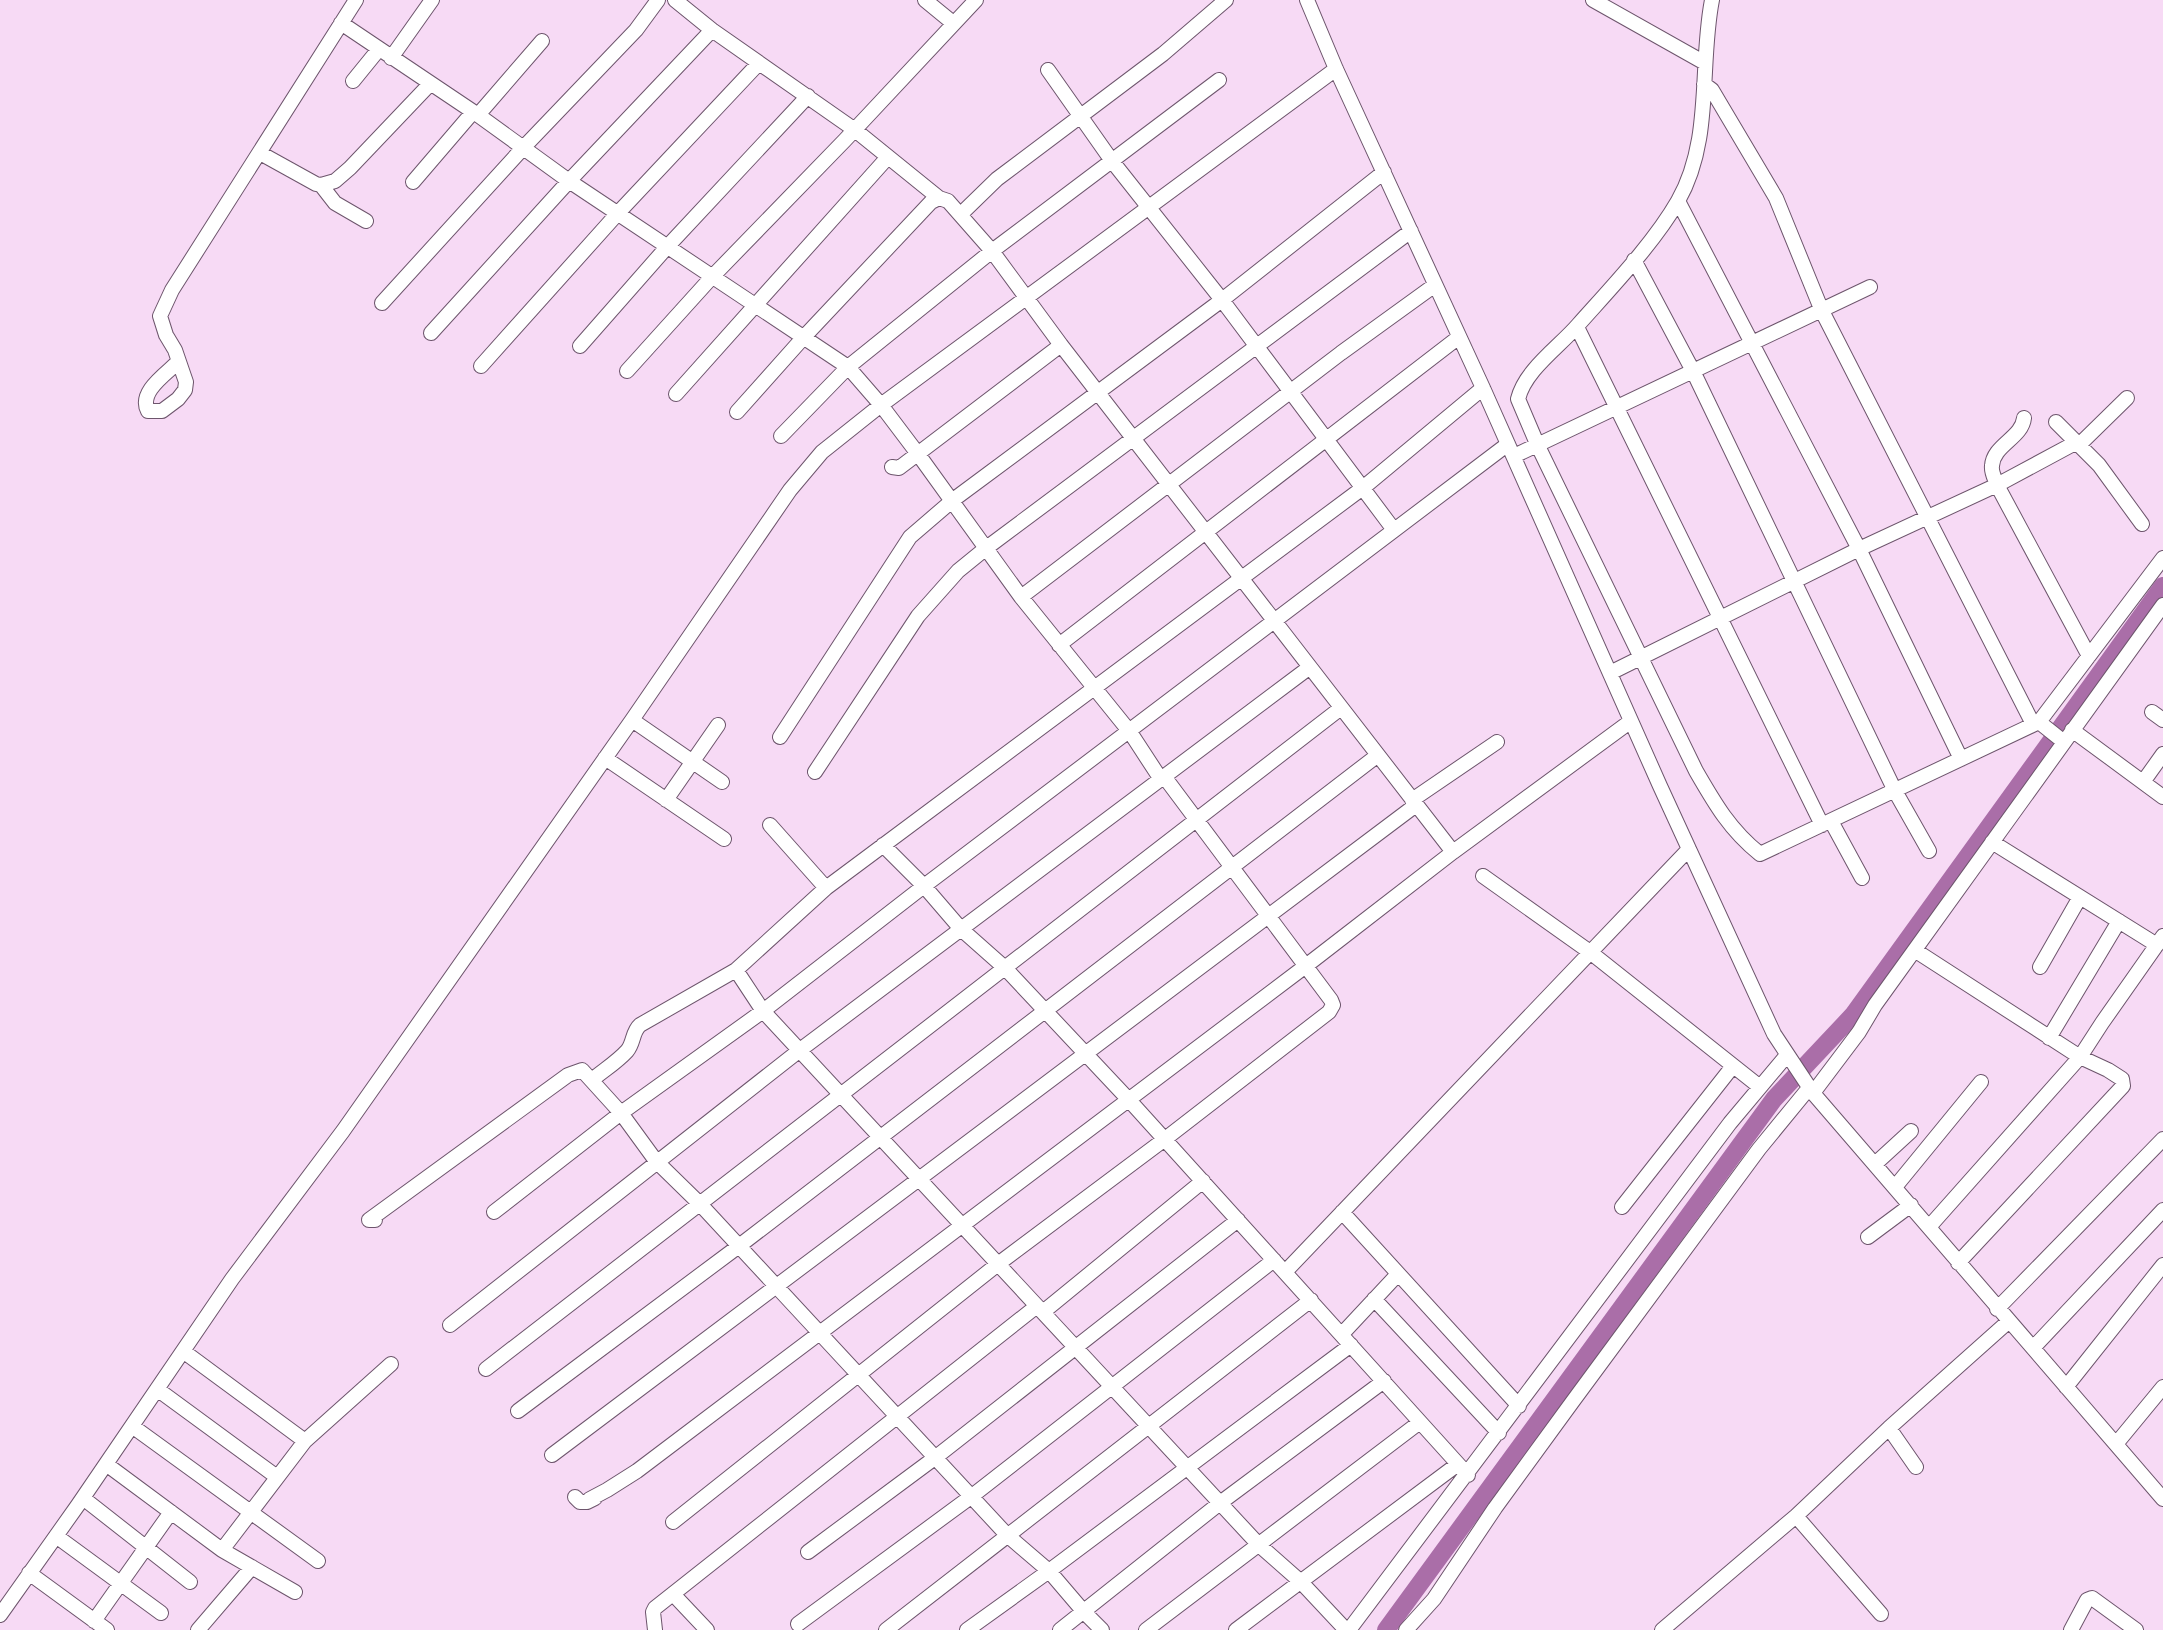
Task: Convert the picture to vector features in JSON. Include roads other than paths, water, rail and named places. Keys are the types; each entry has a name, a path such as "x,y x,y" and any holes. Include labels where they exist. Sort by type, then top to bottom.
{"street":[{"path":"178,362 160,316 172,290 356,0"},
{"path":"391,58 432,0"},
{"path":"382,303 523,148 636,30 658,0"},
{"path":"675,0 712,30 855,130 939,198 948,201 961,214 992,250 1061,345 1099,391 1241,579 1453,852"},
{"path":"925,0 953,23"},
{"path":"627,371 711,278 855,130 976,0"},
{"path":"961,214 998,179 1163,54 1226,0"},
{"path":"1307,0 1336,69 1483,388 1523,450 1640,660 1696,771 1726,820 1742,840 1760,854 1961,759 2039,725 2163,558"},
{"path":"1593,0 1705,63"},
{"path":"1712,0 1708,19 1702,129 1689,180 1656,235 1577,327 1532,374 1520,392 1518,399 1523,450 1616,671 1631,721 1774,1034 1810,1088 1997,1309 2034,1348 2163,1499"},
{"path":"341,23 475,114 568,182 618,213 711,278 754,304 848,368 881,405 1021,597 1130,732 1160,778 1166,779 1197,819 1331,1000 1332,1009 1165,1139 998,1264 673,1522"},
{"path":"431,333 568,182 712,30"},
{"path":"413,182 542,41"},
{"path":"353,81 379,49"},
{"path":"481,366 618,213 759,63"},
{"path":"0,1615 83,1498 232,1279 343,1131 632,720 790,490 822,452 881,405 1336,69"},
{"path":"1048,70 1112,161 1222,300 1394,530"},
{"path":"781,436 848,368 992,250 1219,80"},
{"path":"321,186 335,181 350,168 430,84"},
{"path":"1704,84 1712,90 1776,198 1822,311 2039,725 2062,740"},
{"path":"580,346 667,247 808,96"},
{"path":"260,153 321,186 335,203 366,221"},
{"path":"676,394 754,304 888,157"},
{"path":"780,737 910,537 952,500 1222,300 1384,172"},
{"path":"737,411 931,202 939,198"},
{"path":"1678,201 1859,549 1961,759"},
{"path":"814,772 918,616 958,571 1411,231"},
{"path":"1634,260 1693,371 1895,790 1929,851"},
{"path":"1021,597 1341,353 1436,285"},
{"path":"494,1212 621,1113 763,1011 924,886 1394,530 1523,450 1617,408 1870,287"},
{"path":"1577,327 1720,619 1826,823 1862,878"},
{"path":"1059,645 1459,337"},
{"path":"892,467 899,468 1061,345"},
{"path":"592,1080 628,1050 635,1030 640,1025 736,970 826,888 1364,487 1483,388"},
{"path":"1616,671 1794,581 1997,485 2078,443 2127,398"},
{"path":"2024,418 2020,430 2002,446 1991,464 1997,485 2089,656"},
{"path":"2056,422 2099,465 2142,524"},
{"path":"1406,1630 1434,1599 1495,1508 1759,1149 1847,1048 2062,740 2073,730 2163,605"},
{"path":"450,1325 800,1050 1310,667"},
{"path":"486,1369 1341,708"},
{"path":"632,720 722,782"},
{"path":"574,1497 580,1502 587,1502 637,1471 1453,852 1631,721"},
{"path":"666,800 718,725"},
{"path":"2073,730 2163,797"},
{"path":"552,1455 1269,915 1414,802 1497,742"},
{"path":"2143,782 2163,754"},
{"path":"518,1411 740,1246 1378,755"},
{"path":"605,758 724,840"},
{"path":"770,825 826,888"},
{"path":"1929,1227 2080,1058 2160,940 2119,921 1992,842"},
{"path":"883,845 924,886 961,929 1005,968 1165,1139 1463,1470"},
{"path":"1285,1272 1689,849"},
{"path":"1483,876 1590,952 1760,1087"},
{"path":"2040,967 2080,897"},
{"path":"2049,1038 2119,921"},
{"path":"1916,951 2080,1058 2122,1079 2123,1086 1958,1263"},
{"path":"736,970 763,1011 1259,1545 1301,1581 1340,1628 1463,1470 1499,1433 1730,1124 1760,1087 1789,1058"},
{"path":"1622,1207 1733,1066"},
{"path":"375,1220 369,1220 568,1075 582,1070 621,1113 656,1161 740,1246 1007,1535 1049,1571 1102,1630"},
{"path":"1895,1187 1981,1082"},
{"path":"1875,1164 1911,1131"},
{"path":"1997,1309 2163,1139"},
{"path":"655,1630 653,1612 673,1594 898,1416 1040,1309 1203,1181"},
{"path":"1868,1237 1911,1206"},
{"path":"2034,1348 2163,1210"},
{"path":"1342,1212 1519,1406"},
{"path":"808,1552 936,1457 1238,1220"},
{"path":"798,1624 972,1496 1274,1260"},
{"path":"2066,1387 2163,1265"},
{"path":"967,1630 1187,1467 1347,1340 1374,1299 1398,1274"},
{"path":"1374,1299 1499,1433"},
{"path":"885,1630 1311,1300"},
{"path":"1662,1630 1796,1516 1889,1428 2009,1321"},
{"path":"183,1351 305,1441"},
{"path":"222,1550 305,1441 391,1364"},
{"path":"1060,1630 1220,1503 1384,1381"},
{"path":"2116,1444 2163,1387"},
{"path":"157,1389 277,1477"},
{"path":"1146,1630 1420,1422"},
{"path":"132,1426 318,1560"},
{"path":"1889,1428 1916,1467"},
{"path":"106,1464 222,1550 295,1592"},
{"path":"1236,1630 1301,1581 1463,1470"},
{"path":"83,1498 190,1582"},
{"path":"94,1621 171,1512"},
{"path":"1796,1516 1881,1614"},
{"path":"56,1536 161,1613"},
{"path":"198,1630 252,1567"},
{"path":"29,1573 107,1630"},
{"path":"673,1594 707,1630"},
{"path":"2072,1630 2087,1600 2092,1598 2136,1630"}],"waterway":[{"path":"1386,1630 1774,1099 1853,1015 2163,586"}]}
